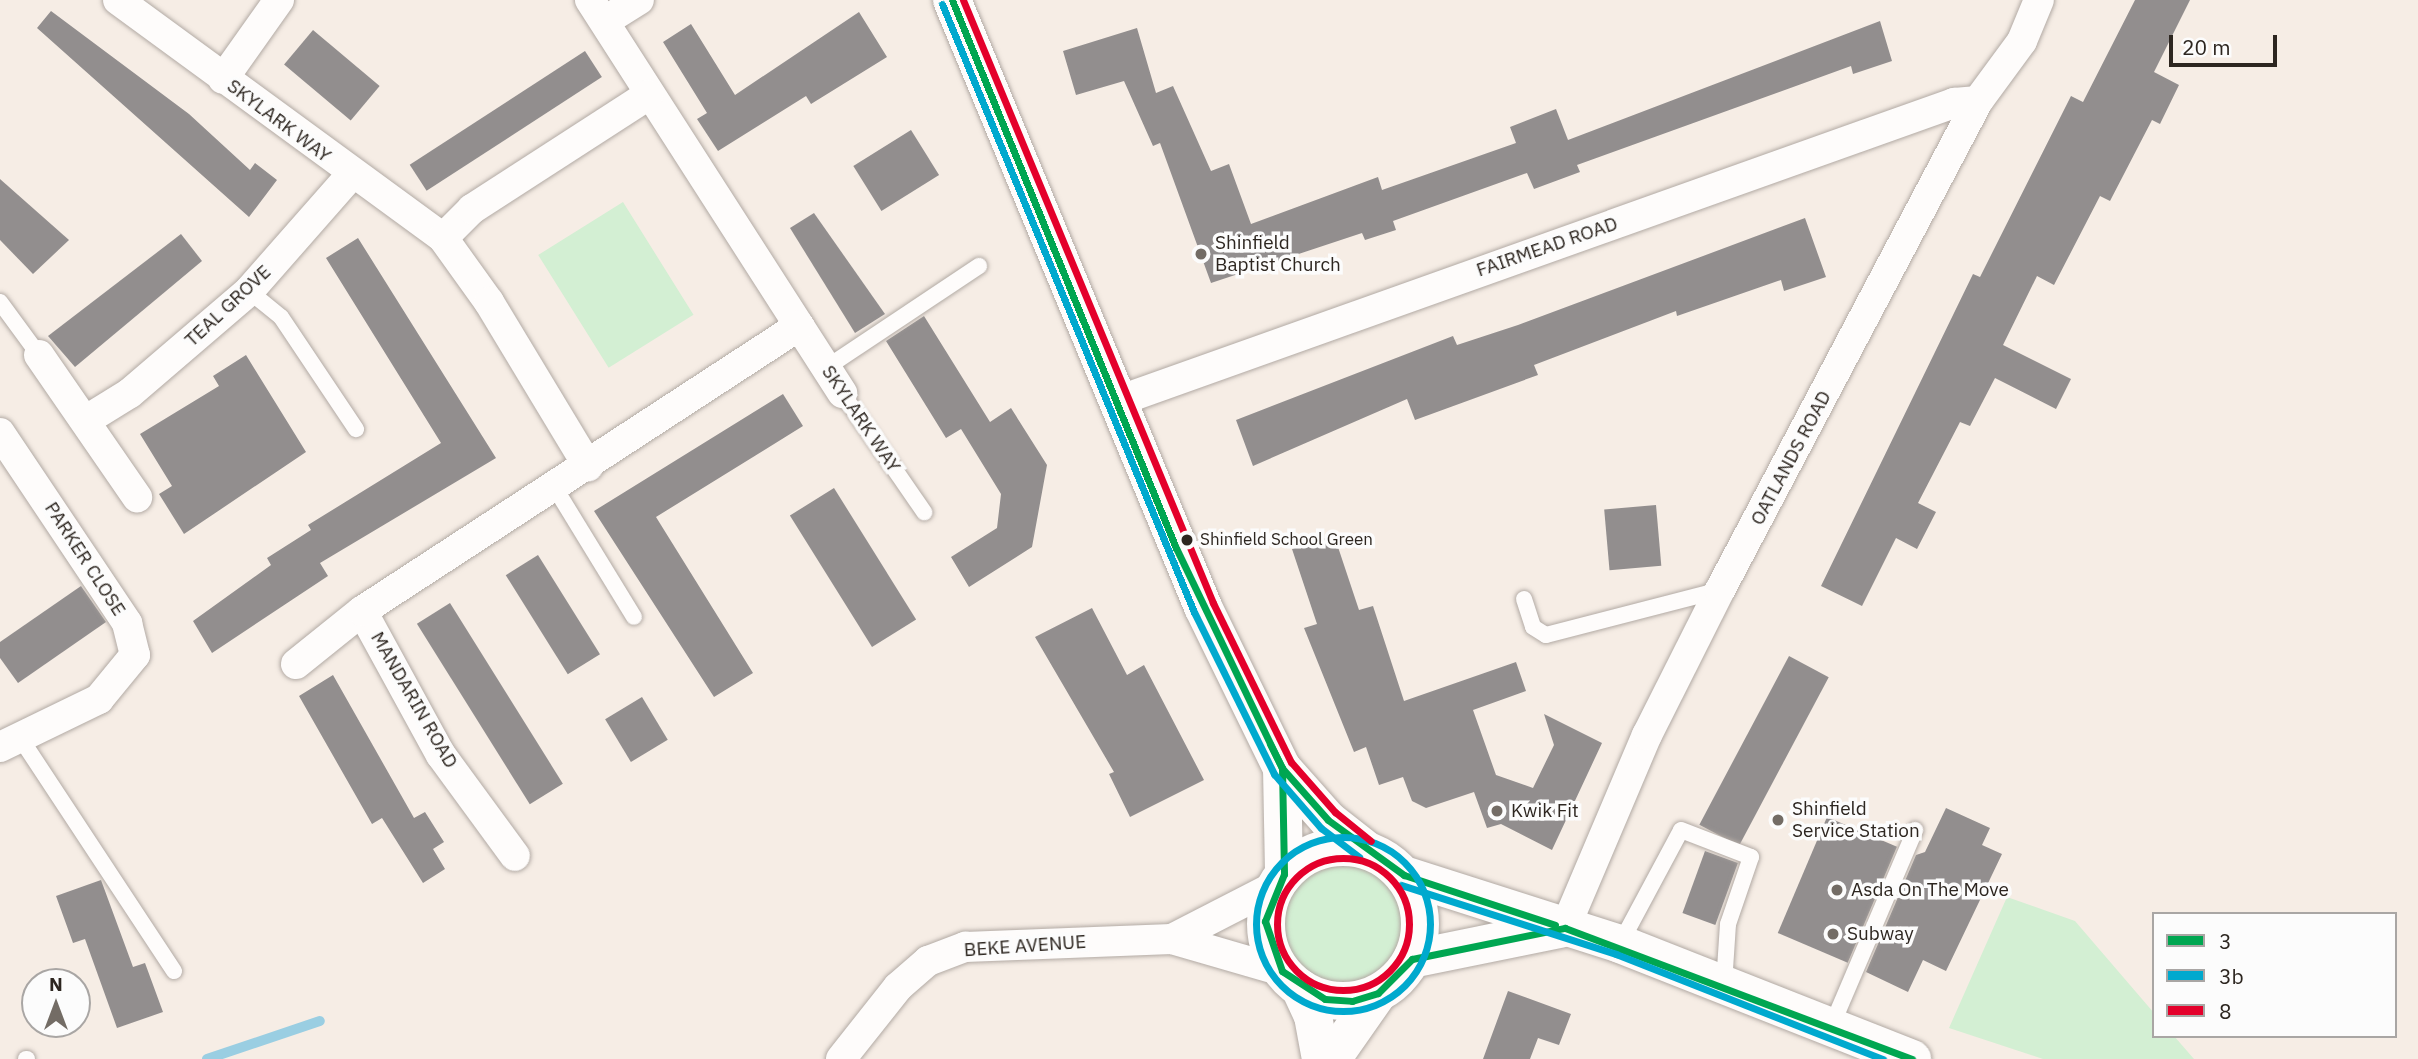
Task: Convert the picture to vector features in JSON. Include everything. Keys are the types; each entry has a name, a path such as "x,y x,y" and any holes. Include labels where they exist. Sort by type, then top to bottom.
{"main road":[{"path":"952,0 1176,548 1282,768 1328,820 1404,875 1620,944 1832,1026 1872,1053 1912,1059"},
{"path":"1282,768 1279,880 1265,921 1291,980 1337,1057 1378,993 1412,959 1565,928"},
{"path":"1279,880 1307,855 1335,846 1365,849"},
{"path":"1404,875 1420,916 1412,959"},
{"path":"1291,980 1352,1001 1378,993"}],"street":[{"name":"SKYLARK WAY","path":"118,0 351,175 443,238 489,302 588,466"},
{"path":"223,79 279,0"},
{"name":"SKYLARK WAY","path":"639,0 597,11 648,95 834,380"},
{"name":"OATLANDS ROAD","path":"1565,928 1647,735 1720,590 1978,101 2022,41 2039,0"},
{"path":"443,238 472,208 648,95"},
{"name":"FAIRMEAD ROAD","path":"1118,401 1954,103 1978,101"},
{"name":"TEAL GROVE","path":"88,419 130,393 249,291 351,175"},
{"path":"296,664 362,611 555,488 799,326"},
{"path":"39,355 88,419 137,498"},
{"name":"PARKER CLOSE","path":"3,442 127,623 135,655 99,699 11,743"},
{"name":"MANDARIN ROAD","path":"362,611 441,755 515,856"},
{"path":"1172,939 1279,880"},
{"path":"1172,939 1291,980"},
{"name":"BEKE AVENUE","path":"841,1059 898,987 928,961 965,947 1172,939"}],"lane":[{"path":"834,380 979,266"},
{"path":"249,291 281,317 356,429"},
{"path":"0,302 39,355"},
{"name":"SKYLARK WAY","path":"834,380 924,512"},
{"path":"555,488 634,617"},
{"path":"1524,599 1533,627 1546,635 1720,590"},
{"path":"11,743 174,971"},
{"path":"1620,944 1681,830 1693,834 1751,857 1728,924 1724,984"},
{"path":"1832,1026 1915,830"}],"green space":[{"path":"623,202 693,315 609,368 538,255"},
{"path":"1342,865 1365,869 1384,882 1397,901 1401,924 1397,947 1384,966 1365,979 1342,983 1319,979 1300,966 1287,947 1283,924 1287,901 1300,882 1319,869"},
{"path":"2007,897 2075,921 2152,1011 2152,1038 2176,1038 2194,1059 2043,1059 1949,1028"}],"building":[{"path":"2135,0 2190,0 2154,72 2179,85 2160,124 2152,120 2110,201 2100,196 2054,285 2037,276 2003,345 2071,379 2056,409 1995,378 1970,426 1960,422 1918,503 1936,512 1917,549 1896,538 1862,606 1821,586 1973,274 1980,277 2071,96 2083,102"},
{"path":"51,11 189,114 250,170 255,163 277,180 249,217 37,28"},
{"path":"859,12 887,57 811,104 806,96 718,151 697,119 707,113 663,42 691,24 735,95"},
{"path":"1880,21 1892,61 1853,74 1851,66 1577,165 1580,172 1534,189 1527,173 1393,221 1396,230 1365,240 1362,233 1211,283 1160,143 1153,146 1124,81 1076,95 1063,51 1137,28 1156,93 1173,86 1211,171 1229,164 1251,224 1378,177 1382,190 1516,143 1510,127 1556,109 1568,140"},
{"path":"313,30 380,86 351,120 284,64"},
{"path":"585,51 602,77 427,191 410,165"},
{"path":"911,130 939,175 881,211 853,166"},
{"path":"0,179 69,240 33,274 0,240"},
{"path":"814,213 885,314 855,333 790,228"},
{"path":"1805,218 1826,277 1784,291 1781,280 1677,316 1676,311 1534,365 1538,375 1415,420 1407,399 1253,466 1236,420 1453,336 1457,345 1518,325"},
{"path":"181,234 202,261 75,367 48,336"},
{"path":"358,238 496,458 320,563 328,576 212,653 193,621 271,565 267,558 311,530 308,525 441,443 326,258"},
{"path":"924,316 990,422 1011,408 1047,465 1032,547 969,587 951,557 997,528 1001,494 961,429 946,438 886,341"},
{"path":"246,355 306,452 184,534 159,494 172,486 140,434 219,386 213,376"},
{"path":"783,394 803,426 656,517 753,673 714,697 594,511"},
{"path":"834,488 916,619 872,647 790,516"},
{"path":"1656,505 1661,566 1610,570 1604,510"},
{"path":"1334,535 1359,610 1373,606 1404,701 1516,662 1526,691 1473,710 1496,775 1533,788 1554,745 1544,714 1602,743 1552,850 1501,824 1487,828 1474,792 1426,808 1412,801 1403,777 1379,785 1366,747 1354,752 1304,628 1317,624 1292,549"},
{"path":"538,555 600,654 568,674 506,575"},
{"path":"81,586 106,622 18,683 0,658 0,642"},
{"path":"450,603 563,784 530,804 417,624"},
{"path":"1092,608 1127,675 1144,665 1204,780 1130,817 1109,774 1114,772 1035,637"},
{"path":"1789,656 1829,677 1739,846 1699,825"},
{"path":"333,675 414,818 425,812 444,842 433,849 445,869 423,883 382,818 372,824 299,696"},
{"path":"642,697 668,740 631,762 605,719"},
{"path":"1946,808 1990,828 1982,845 2002,854 1946,971 1923,960 1908,992 1866,972 1916,855 1925,852"},
{"name":"Asda On The Move","path":"1827,817 1897,847 1848,963 1778,933"},
{"path":"1705,851 1738,863 1715,925 1682,913"},
{"path":"101,880 133,967 145,963 163,1012 117,1028 85,939 73,943 56,896"},
{"path":"1508,991 1571,1014 1559,1045 1538,1038 1530,1059 1483,1059"}],"waterway":[{"path":"207,1059 320,1021"}],"transit line":[{"name":"3","path":"952,0 1176,548 1282,768 1284,874 1265,921 1282,971 1325,999 1352,1001 1378,993 1412,959 1565,928 1912,1059"},
{"name":"8","path":"963,0 1213,603 1291,762 1335,812 1371,841"},
{"name":"3b","path":"942,4 1194,612 1274,774 1321,828 1359,857"},
{"name":"3","path":"1270,744 1282,768 1328,820 1404,875 1555,925"},
{"name":"3b","path":"1343,837 1376,843 1405,862 1424,891 1430,924 1424,957 1405,986 1376,1005 1343,1011 1310,1005 1281,986 1262,957 1256,924 1262,891 1281,862 1310,843 1343,837"},
{"name":"8","path":"1343,858 1368,863 1390,877 1404,899 1409,924 1404,949 1390,971 1368,985 1343,990 1318,985 1296,971 1282,949 1277,924 1282,899 1296,877 1318,863 1343,858"},
{"name":"3b","path":"1401,885 1616,954 1883,1059"}],"place":[{"name":"Shinfield Baptist Church","path":"1201,254"},
{"name":"Shinfield School Green","path":"1187,540"},
{"name":"Kwik Fit","path":"1497,811"},
{"name":"Shinfield Service Station","path":"1778,820"},
{"name":"Asda On The Move","path":"1837,890"},
{"name":"Subway","path":"1833,934"}]}
